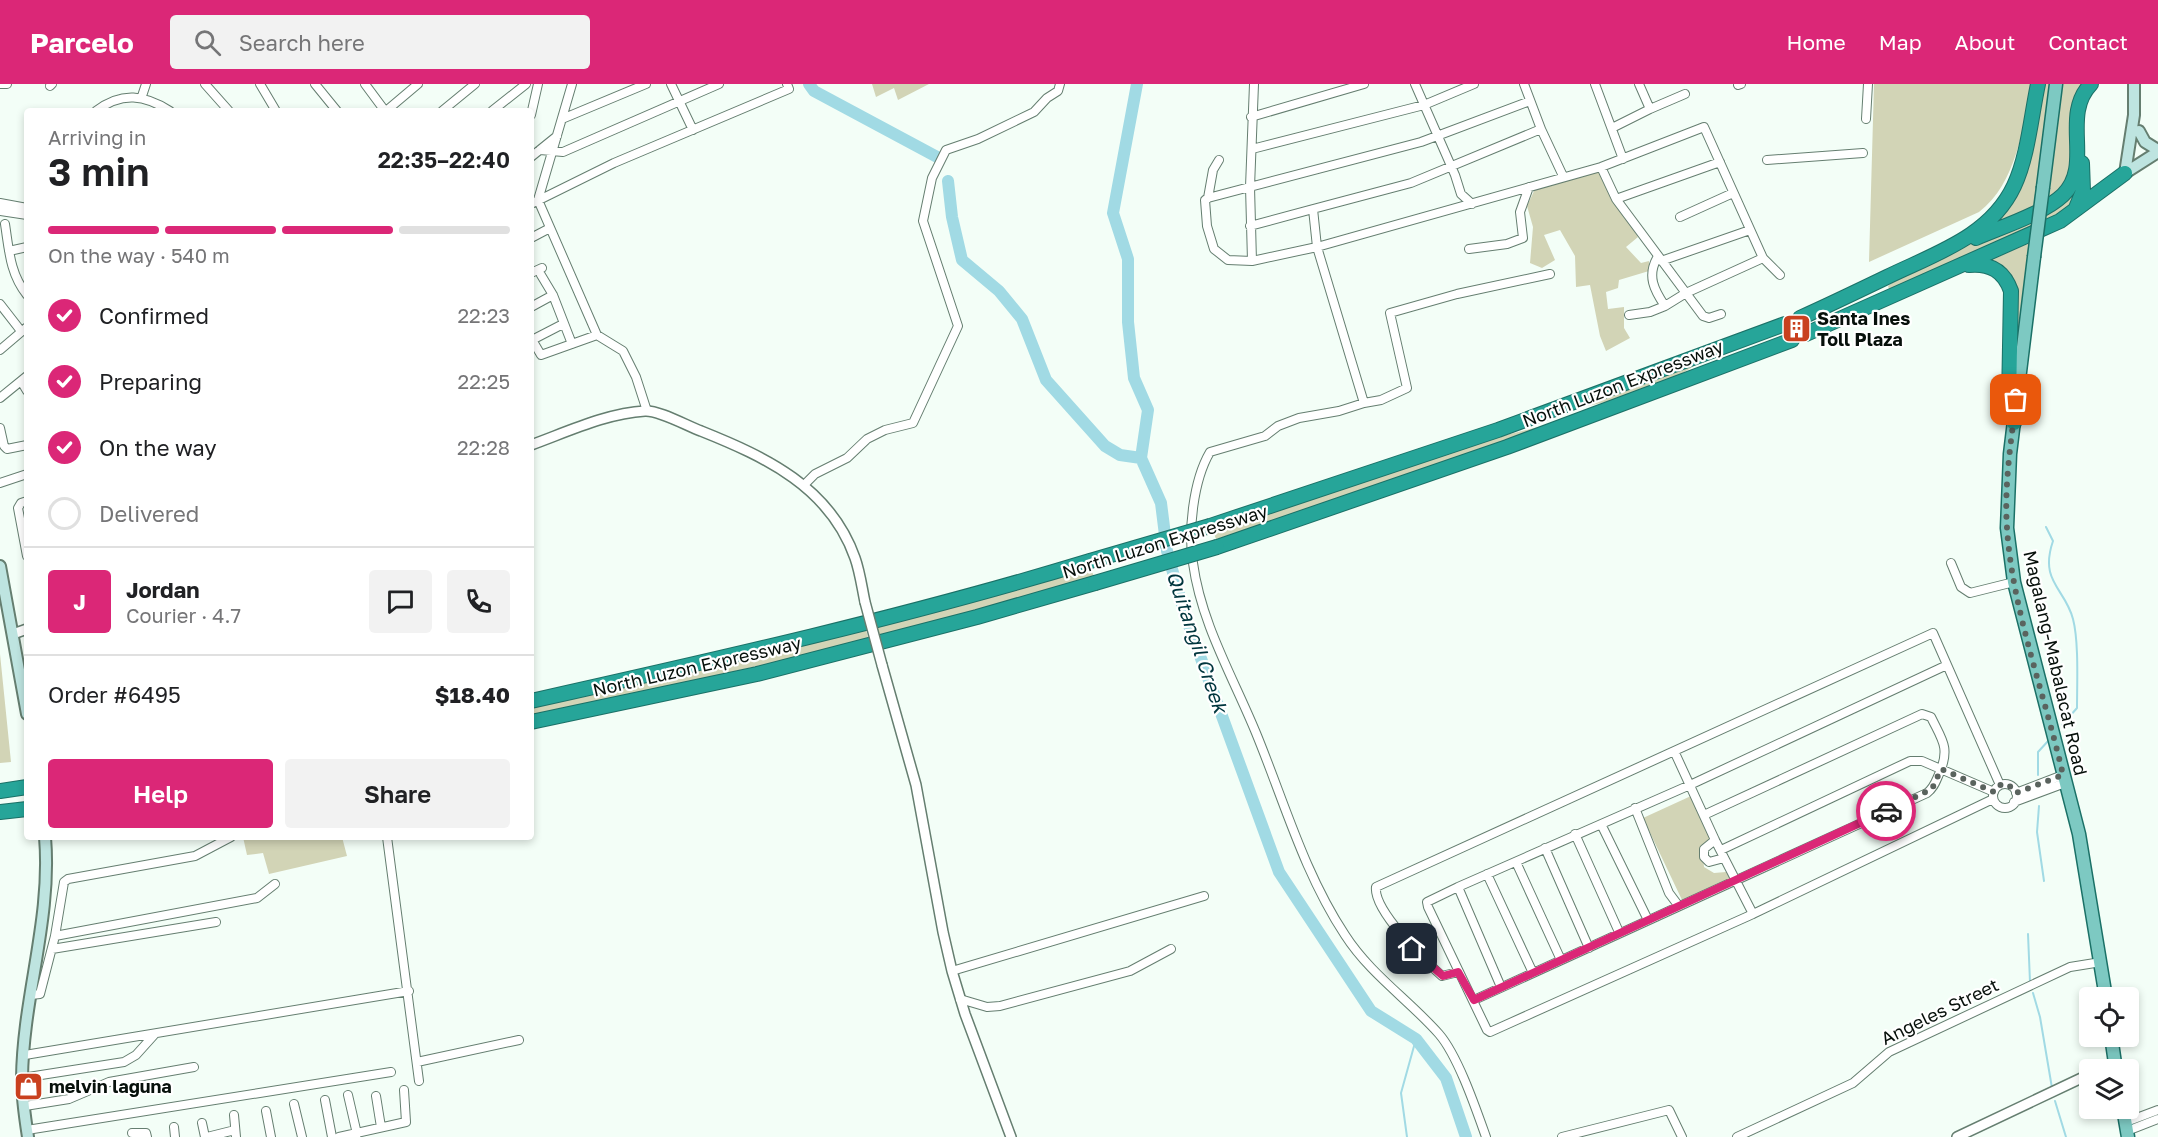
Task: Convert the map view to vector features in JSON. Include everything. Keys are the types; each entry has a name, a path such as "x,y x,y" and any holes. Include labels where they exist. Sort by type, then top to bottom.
{"highway":[{"path":"1938,253 1984,225 2008,197 2020,169 2038,84"},
{"path":"1800,318 1938,253 2031,213 2062,196 2072,184 2076,170 2077,107 2083,93 2091,84"},
{"path":"2073,212 2083,191 2083,112 2087,100 2103,84"},
{"path":"1806,334 2025,237 2073,212 2130,170"},
{"path":"1961,266 1977,264 1992,267 2001,273 2009,286 2012,307 2009,401 2014,423"},
{"name":"North Luzon Expressway","path":"534,700 750,652 969,598 1210,526 1487,433 1785,324"},
{"name":"North Luzon Expressway","path":"534,721 757,674 977,617 1217,547 1507,447 1792,340"},
{"path":"0,791 24,787"},
{"path":"0,812 24,809"}],"main road":[{"name":"Magalang-Mabalacat Road","path":"2056,84 2014,423 2007,528 2014,582 2060,780 2079,834 2104,987"},
{"path":"2130,170 2134,84"},
{"path":"2130,170 2139,131 2141,84"},
{"path":"2130,170 2158,151 2145,142 2139,131"},
{"path":"0,566 24,697"},
{"path":"27,1133 22,1078 46,891 45,840"}],"street":[{"path":"1,84 8,84"},
{"path":"142,96 146,84"},
{"path":"205,84 226,108"},
{"path":"261,84 274,108"},
{"path":"315,84 335,108"},
{"path":"364,84 384,108"},
{"path":"390,108 418,84"},
{"path":"446,108 475,84"},
{"path":"496,108 526,84"},
{"path":"533,108 538,84"},
{"path":"534,202 554,151 572,84"},
{"path":"562,119 645,84"},
{"path":"671,84 693,130"},
{"path":"540,150 563,152 718,84"},
{"path":"534,202 605,168 789,89 787,84"},
{"path":"805,484 815,474 848,458 867,439 885,430 913,423 958,326 923,221 933,178 946,150 978,139 1034,112 1047,98 1058,91 1060,84"},
{"path":"1252,261 1250,187 1254,84"},
{"path":"1251,117 1364,84"},
{"path":"1415,84 1461,194 1472,204"},
{"path":"1252,149 1424,105 1474,84"},
{"path":"1524,84 1541,129 1563,176"},
{"path":"1595,84 1623,159"},
{"path":"1639,84 1650,109"},
{"path":"1866,119 1868,84"},
{"path":"1612,128 1685,94"},
{"path":"102,108 111,103 142,96 164,108"},
{"path":"1208,198 1421,142 1530,101"},
{"path":"1219,160 1213,170 1208,198 1205,200 1208,226 1215,249 1228,260 1252,261 1317,247 1601,167 1704,127 1763,258 1780,275"},
{"path":"1250,226 1411,183 1541,129"},
{"path":"534,155 558,135"},
{"path":"1767,160 1863,153"},
{"path":"1616,199 1720,162"},
{"path":"1601,167 1616,199 1659,260 1705,318 1721,314"},
{"path":"1469,249 1507,244 1523,238 1520,212 1529,187"},
{"path":"1680,217 1733,193"},
{"path":"1455,208 1461,194"},
{"path":"534,202 550,228 597,335 622,351 636,377 647,411"},
{"path":"0,203 24,207"},
{"path":"1313,209 1317,247 1364,403"},
{"path":"0,211 24,215"},
{"path":"5,224 14,276 24,291"},
{"path":"534,236 550,228"},
{"path":"1665,306 1653,286 1651,277 1659,260 1750,230"},
{"path":"9,251 24,248"},
{"path":"1629,315 1650,312 1665,306 1686,293 1763,258"},
{"path":"534,273 541,272 553,295 572,344"},
{"path":"1486,1137 1460,1072 1441,1035 1375,971 1353,945 1320,893 1286,818 1280,792 1252,723 1216,645 1201,603 1193,565 1191,522 1202,473 1210,453 1265,436 1278,426 1299,418 1339,411 1354,404 1381,400 1407,388 1390,313 1457,294 1550,274"},
{"path":"534,305 553,295"},
{"path":"0,305 24,329 0,350"},
{"path":"534,338 563,324"},
{"path":"534,344 541,355 597,335"},
{"path":"0,398 24,379"},
{"path":"534,444 594,422 647,411 732,443 778,466 805,484 830,510 855,557 865,602 916,785 952,971 960,999 1011,1137"},
{"path":"0,428 4,446 7,449 24,446"},
{"path":"0,483 24,475"},
{"path":"24,502 18,508 24,532"},
{"path":"1951,563 1962,587 1970,592 2014,582"},
{"path":"13,634 24,630"},
{"path":"1458,972 1443,976 1412,949 1379,901 1376,887 1675,753 1933,633 2000,785"},
{"path":"1947,665 1690,784 1458,887 1427,904 1458,972 1490,1032 1753,914 1994,796 2000,785"},
{"path":"1474,1000 1927,793 1935,785 1946,759 1946,750 1931,717 1922,714 1704,815"},
{"path":"1675,753 1715,840 1753,914"},
{"path":"1715,840 1704,849 1704,857 1709,862 1910,760 1922,761 1941,769 1994,796 1998,805 2005,807 2060,780"},
{"path":"2016,793 2060,780"},
{"path":"2000,785 2012,786 2016,793 2014,802"},
{"path":"1635,808 1669,893 1678,905"},
{"path":"1601,824 1648,920"},
{"path":"1575,834 1619,932"},
{"path":"31,995 40,994 56,936 62,886 68,879 195,856 225,840"},
{"path":"387,840 419,1081"},
{"path":"1545,848 1589,948"},
{"path":"1516,862 1561,960"},
{"path":"1487,874 1533,973"},
{"path":"56,936 256,898 275,884"},
{"path":"1458,887 1501,987"},
{"path":"952,971 1204,896"},
{"path":"52,949 216,922"},
{"path":"960,999 987,1007 1000,1006 1130,970 1171,949"},
{"name":"Angeles Street","path":"1737,1137 1853,1083 1889,1052 2070,968 2101,962"},
{"path":"25,1055 409,991"},
{"path":"22,1078 124,1062 136,1055 154,1035"},
{"path":"417,1062 519,1040"},
{"path":"25,1106 69,1099 109,1082 194,1067"},
{"path":"27,1133 391,1072"},
{"path":"1957,1137 2079,1079"},
{"path":"339,1137 407,1120 404,1090"},
{"path":"348,1095 357,1134"},
{"path":"376,1096 381,1126"},
{"path":"325,1100 332,1137"},
{"path":"294,1104 302,1137"},
{"path":"1562,1137 1669,1110 1682,1137"},
{"path":"2127,1130 2158,1110"},
{"path":"266,1111 272,1137"},
{"path":"202,1123 206,1137 235,1134 234,1115"},
{"path":"2140,1121 2158,1119"},
{"path":"174,1127 175,1137"},
{"path":"132,1133 144,1132 147,1137"}],"green space":[{"path":"872,84 929,84 898,100 894,88 876,97"},
{"path":"1874,84 2033,84 2016,154 2002,186 1992,200 1979,212 1869,262"},
{"path":"2041,84 2051,84 2034,207 1982,230 2003,208"},
{"path":"2059,84 2086,84 2069,181 2044,203"},
{"path":"1597,170 1638,237 1626,247 1641,263 1649,261 1649,271 1619,280 1618,288 1606,292 1608,309 1624,307 1624,328 1630,338 1606,351 1600,336 1590,285 1576,287 1575,256 1560,230 1544,235 1555,260 1542,268 1530,263 1533,227 1527,206 1535,189"},
{"path":"2081,178 2069,210 1908,285 1889,289 1888,286 1914,268 2069,197"},
{"path":"2029,243 2017,341 2014,312 1991,260"},
{"path":"1698,363 1654,387 1574,409 1672,367"},
{"path":"1550,424 1427,472 1301,514 1216,539 1212,529 1474,443"},
{"path":"1089,566 1094,576 1070,585 879,638 876,628"},
{"path":"866,630 869,641 534,716 534,705"},
{"path":"0,654 11,762 0,763"},
{"path":"1691,796 1712,842 1703,855 1704,867 1714,873 1726,872 1733,885 1686,902 1682,900 1643,818"},
{"path":"244,840 343,840 347,856 269,874 263,853 247,855"}],"waterway":[{"path":"809,84 814,91 939,158"},
{"name":"Quitangil Creek","path":"1137,84 1113,213 1128,259 1128,322 1134,378 1148,410 1141,458 1161,503 1167,551 1184,612 1279,872 1371,1011 1416,1039 1446,1078 1466,1137"},
{"path":"948,181 952,217 962,260 999,291 1022,319 1046,380 1105,446 1120,455 1141,458"},
{"path":"2046,527 2053,541 2049,566 2051,576 2069,608 2076,639 2077,708 2062,725"},
{"path":"2038,775 2038,752 2049,740"},
{"path":"2039,806 2037,832 2044,881"},
{"path":"2028,934 2030,982"},
{"path":"2033,993 2040,1017 2052,1088"},
{"path":"1407,1137 1401,1093 1416,1039"},
{"path":"2055,1101 2066,1137"}],"way so far":[{"path":"1886,811 1927,793 1935,785 1941,769 1994,792 1997,786 2008,784 2016,793 2063,775 2014,582 2007,528 2010,454 2016,400"}],"place":[{"name":"Santa Ines Toll Plaza","path":"1796,329"},
{"name":"melvin laguna","path":"28,1087"}],"route":[{"path":"1412,949 1443,976 1458,972 1474,1000 1886,811"}]}
